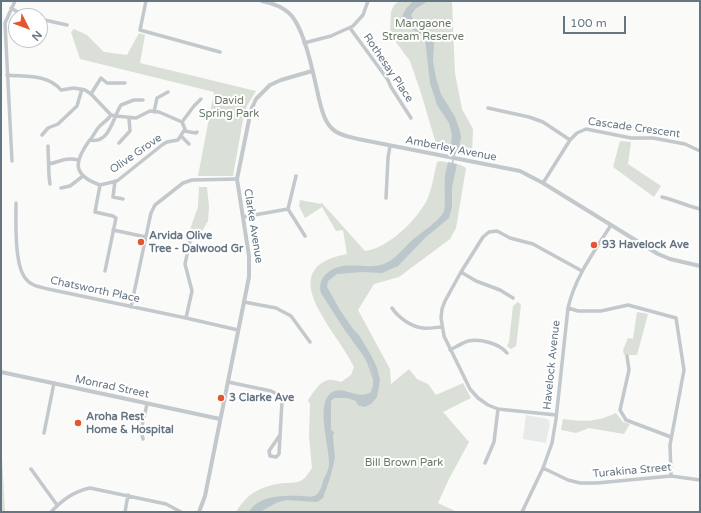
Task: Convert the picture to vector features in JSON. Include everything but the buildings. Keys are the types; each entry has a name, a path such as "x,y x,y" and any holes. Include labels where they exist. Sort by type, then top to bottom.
{"street":[{"path":"12,8 15,1"},
{"path":"146,1 140,30 220,52"},
{"name":"Amberley Avenue","path":"262,1 274,4 289,13 299,26 323,113 329,125 335,131 350,137 390,146 520,171 543,183 665,258 700,266"},
{"path":"304,44 331,36 350,28 361,18 368,1"},
{"path":"8,17 5,23 12,161"},
{"path":"48,21 67,25"},
{"name":"Rothesay Place","path":"350,28 388,80 411,118"},
{"name":"Clarke Avenue","path":"199,512 205,496 250,270 237,179 249,116 256,99 264,90 274,83 312,71"},
{"path":"8,75 43,78 56,83 61,90 74,88 82,89 91,94 111,115 136,118 150,112 159,112 182,122 185,129 181,136 190,144"},
{"path":"91,94 101,78 107,83 125,83"},
{"path":"42,135 48,128 58,124 77,106 82,89"},
{"path":"154,112 157,98 168,92"},
{"path":"182,122 201,99"},
{"path":"90,140 97,140 104,136 121,105 134,100 143,100"},
{"path":"488,108 529,116 543,122 570,140"},
{"path":"105,271 116,218 95,212 100,185 83,176 78,169 78,160 83,149 99,127 111,115"},
{"path":"119,143 130,131 129,118"},
{"name":"Cascade Crescent","path":"543,183 570,140 581,131 592,130 631,138 653,138 685,144 700,151"},
{"path":"184,131 196,134 197,132"},
{"name":"Olive Grove","path":"100,185 114,181 162,145 167,142 178,140 181,136"},
{"path":"48,146 50,184"},
{"path":"386,198 390,146"},
{"path":"49,164 67,159 78,160"},
{"path":"61,188 70,186 83,176"},
{"path":"296,176 288,209 305,236"},
{"path":"130,307 150,217 155,206 183,183 197,180 237,179"},
{"path":"114,181 113,197 123,199"},
{"path":"662,197 674,199 689,207 700,209"},
{"name":"Chatsworth Place","path":"16,203 19,265 21,272 30,283 48,289 238,330"},
{"path":"243,217 288,209"},
{"name":"Havelock Avenue","path":"522,512 543,468 552,443 568,308 571,295 582,271 611,225"},
{"path":"113,230 146,237"},
{"path":"556,415 498,409 482,402 470,389 450,350 444,336 441,318 445,300 483,237 489,232 497,231 510,238 533,244 582,271"},
{"path":"186,318 192,291 185,264 190,241"},
{"path":"461,272 476,281 500,290 513,298"},
{"path":"244,302 276,308 287,313 291,316 310,342"},
{"path":"568,308 578,311 601,311 628,306 676,318 684,370 671,437 671,476"},
{"path":"392,308 397,315 416,327 427,328 442,326"},
{"path":"450,350 473,340 495,345 507,353"},
{"path":"627,356 628,370 620,410 626,420 671,437"},
{"name":"Monrad Street","path":"1,372 220,419"},
{"path":"228,382 271,390 279,394 282,401 279,454 273,458 270,456 269,451 280,435"},
{"path":"44,433 54,383"},
{"path":"143,439 141,430 147,404"},
{"path":"485,463 494,442 498,409"},
{"name":"Turakina Street","path":"543,468 568,480 580,483 597,483 671,476 700,480"},
{"path":"31,469 57,505"},
{"path":"50,512 57,505 81,490 90,488 166,504 181,512"},
{"path":"125,512 128,496"}],"shaded area":[{"path":"414,1 428,1 415,9 411,15 414,21 425,28 430,34 434,43 433,61 436,78 441,94 455,117 460,131 461,137 458,154 450,152 452,135 449,123 437,105 430,83 425,38 404,24 403,17 405,10"},
{"path":"448,162 457,164 452,187 452,207 449,218 426,237 398,266 382,273 362,272 337,274 328,281 327,287 340,310 359,335 372,357 380,380 377,397 371,404 364,407 358,405 356,401 347,398 334,398 331,401 331,430 334,432 335,458 323,498 317,502 286,500 276,503 260,512 249,512 253,506 265,499 280,496 311,497 317,494 321,489 329,466 324,427 324,406 326,399 331,393 340,390 361,395 371,392 373,385 373,374 370,365 344,329 321,293 321,283 325,275 338,267 377,266 388,262 434,223 444,211 445,175"},
{"path":"526,415 548,419 550,424 546,443 523,439"}],"green space":[{"name":"Mangaone Stream Reserve","path":"399,1 452,1 455,73 462,109 473,129 472,155 462,155 442,151 440,144 436,144 410,61 390,34 391,12 394,5"},
{"name":"David Spring Park","path":"74,29 87,35 104,52 127,55 139,33 145,35 140,63 256,91 247,106 243,120 233,176 198,176 214,92 80,59 71,32"},
{"path":"620,141 631,142 628,164 661,186 654,197 613,167"},
{"name":"Bill Brown Park","path":"440,161 461,165 466,168 456,228 450,239 399,277 374,284 358,310 390,369 391,384 409,369 417,379 428,384 436,395 463,383 471,398 443,412 469,442 438,503 457,512 236,512 245,499 256,491 276,484 298,482 306,476 312,468 309,436 310,404 308,400 316,388 322,383 329,380 341,382 351,375 354,367 324,319 315,302 311,286 313,272 324,261 347,254 343,230 336,231 322,207 305,218 299,206 300,200 321,204 321,202 365,251 374,249 392,239 409,224 422,208 427,200 432,186 437,162"},
{"path":"199,187 207,187 209,207 208,221 198,238 188,235 198,207"},
{"path":"518,302 521,305 516,346 511,349 507,346 509,342 513,306"},
{"path":"637,312 648,314 637,355 624,355 623,350 628,338 633,339"},
{"path":"616,413 623,422 630,424 624,434 589,428 576,433 561,430 563,419 577,421 597,420"},
{"path":"1,439 5,512 1,512"}],"waterway":[{"path":"452,165 455,152"},
{"path":"365,357 374,380"}],"place":[{"name":"Arvida Olive Tree - Dalwood Gr","path":"141,242"},
{"name":"93 Havelock Ave","path":"594,245"},
{"name":"3 Clarke Ave","path":"221,398"},
{"name":"Aroha Rest Home & Hospital","path":"78,423"}]}
